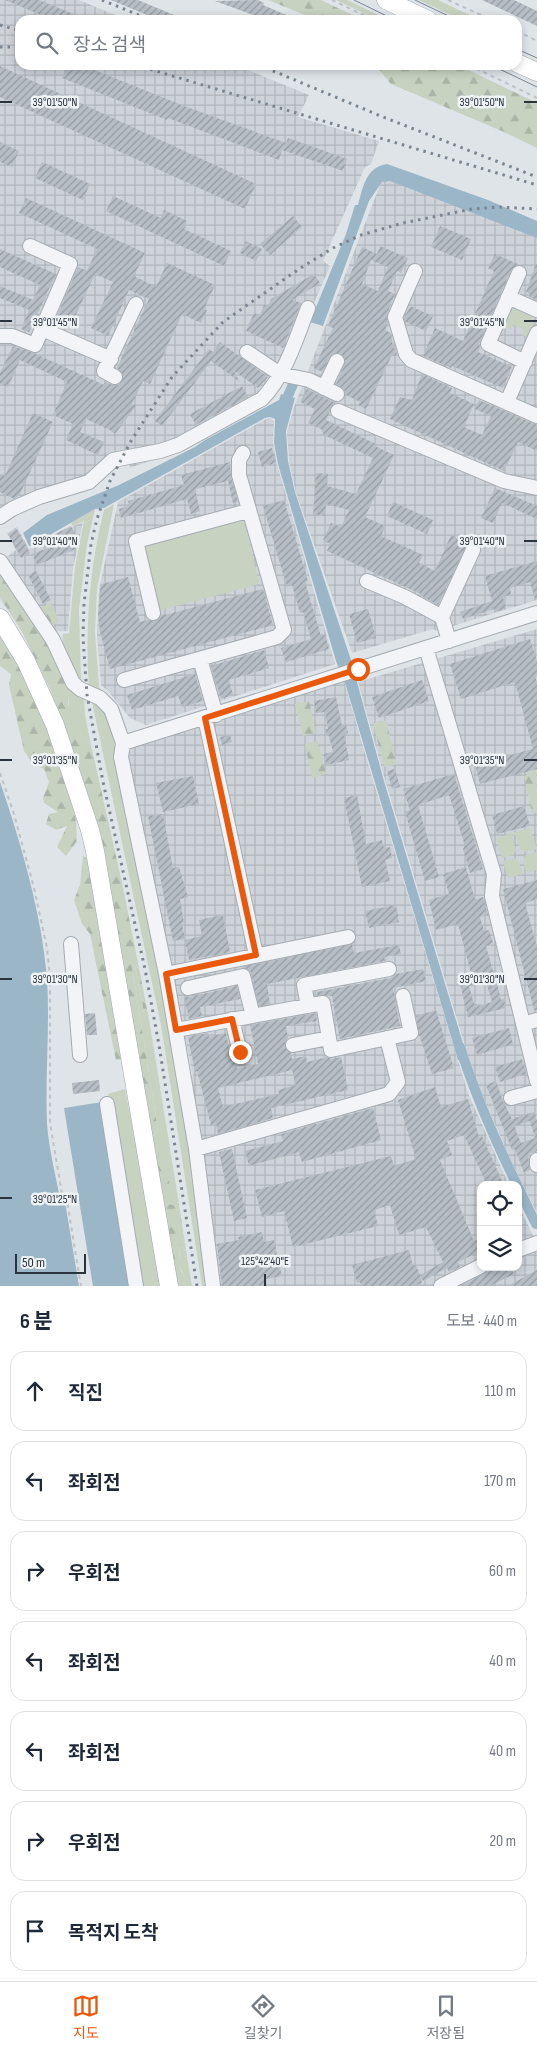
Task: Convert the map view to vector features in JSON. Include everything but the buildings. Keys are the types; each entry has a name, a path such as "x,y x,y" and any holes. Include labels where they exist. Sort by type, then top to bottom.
{"main road":[{"path":"386,0 418,15"},
{"path":"522,65 537,72"},
{"path":"0,618 26,661 55,725 90,830 97,861 169,1286"}],"street":[{"path":"0,336 12,336 35,345 70,264 30,246"},
{"path":"416,271 394,317 406,354 411,360 537,416"},
{"path":"519,273 488,344 525,362"},
{"path":"508,297 537,310"},
{"path":"115,377 104,372 136,304"},
{"path":"0,517 12,509 39,497 89,482 113,460 160,451 178,445 252,405 270,391 285,366 308,308"},
{"path":"42,330 111,359"},
{"path":"507,402 537,333"},
{"path":"247,352 280,374 310,380 330,391 337,361"},
{"path":"338,411 504,481 537,488"},
{"path":"124,680 277,636 284,630 239,475 239,460 243,453"},
{"path":"153,613 136,541 248,511"},
{"path":"449,641 442,617 474,550"},
{"path":"0,561 53,640 73,683 80,689 100,698 111,709 123,743 121,757 166,974 196,1149 213,1286"},
{"path":"367,581 405,597 442,617"},
{"path":"123,743 537,613"},
{"path":"426,648 494,874 492,896 537,1081"},
{"path":"200,659 256,955"},
{"path":"166,974 348,937"},
{"path":"71,944 80,1055"},
{"path":"308,1006 304,985 389,969"},
{"path":"188,988 243,976 253,1016"},
{"path":"176,1030 323,1003 332,1050 411,1033 403,996"},
{"path":"232,1019 240,1052"},
{"path":"523,1024 537,1020"},
{"path":"293,1045 329,1038"},
{"path":"196,1149 389,1094 398,1082 387,1038"},
{"path":"511,1098 537,1091"},
{"path":"107,1104 136,1286"},
{"path":"537,1160 537,1165"},
{"path":"522,1248 536,1242"},
{"path":"441,1286 477,1268"}],"path":[{"path":"332,0 364,15"},
{"path":"448,0 481,15"},
{"path":"522,34 537,41"},
{"path":"479,70 537,98"},
{"path":"0,773 24,851 47,948 50,979 50,1123 62,1194 67,1201 81,1286"}],"shaded area":[{"path":"0,0 79,0 115,15 15,15 15,70 248,70 309,95 298,117 379,141 371,164 365,167 323,261 330,266 273,398 175,453 129,468 133,454 93,476 0,513"},
{"path":"383,177 537,232 537,600 437,631 433,629 352,653 296,493 289,461 287,432 294,407"},
{"path":"270,418 274,421 273,443 277,464 335,664 146,725 130,718 101,685 97,634 99,589 118,502"},
{"path":"83,522 73,568 68,631 24,632 0,599 0,562 16,550 7,533 17,527 29,549 46,544 51,536"},
{"path":"537,629 537,1213 511,1161 474,1076 383,773 358,682"},
{"path":"344,681 468,1093 507,1181 477,1181 477,1271 522,1271 522,1213 537,1243 537,1286 213,1286 179,1082 193,1076 126,758 131,748"}],"green space":[{"path":"268,0 321,0 352,15 305,15"},
{"path":"336,0 347,0 378,15 368,15"},
{"path":"419,0 438,0 470,15 450,15"},
{"path":"379,70 468,70 537,103 537,148 504,132 391,84"},
{"path":"511,309 524,311 531,316 533,325 530,338 522,335 524,330 513,325 510,329 502,326"},
{"path":"114,504 97,589 95,632 99,687 112,699 110,702 89,690 88,622 89,599 99,532 104,510"},
{"path":"95,509 87,544 79,609 81,681 78,681 62,654 63,634 69,633 75,567 84,521 73,526 71,523"},
{"path":"242,519 245,522 259,582 256,585 157,611 140,542"},
{"path":"0,572 37,627 70,686 68,703 71,720 77,734 91,745 123,887 149,1019 144,1013 135,965 132,967 158,1130 153,1138 105,869 68,742 50,689 22,632 0,597"},
{"path":"48,604 52,605 59,621 52,627 38,609"},
{"path":"0,624 44,718 63,770 76,821 77,841 66,856 57,847 67,826 56,830 46,824 49,814 58,812 44,803 43,798 49,782 44,769 32,763 24,751 9,685 11,674 0,666"},
{"path":"70,686 84,697 85,715 91,745 77,735 71,724"},
{"path":"309,701 316,733 303,736 295,704"},
{"path":"92,702 99,705 108,716 112,732 167,1012 189,1138 191,1175 208,1286 202,1286 161,1025"},
{"path":"386,720 397,764 384,767 373,723"},
{"path":"318,741 326,774 312,778 305,744"},
{"path":"536,769 537,813 532,813 524,776 528,774 529,770"},
{"path":"530,828 537,849 525,852 520,849 515,835 512,836 516,850 513,855 502,858 496,838"},
{"path":"537,852 537,870 526,873 523,861 526,855"},
{"path":"83,855 91,863 120,1047 121,1059 116,1060 90,934 82,924 74,900 80,885"},
{"path":"514,858 519,862 523,874 508,878 503,861"},
{"path":"135,965 144,1013 149,1019 180,1210 174,1205 163,1203 165,1164 156,1159 153,1138 158,1130 132,967"},
{"path":"125,1089 143,1180 160,1286 139,1286 108,1094"},
{"path":"156,1159 165,1164 169,1177 168,1189 162,1197"},
{"path":"163,1203 174,1205 180,1210 184,1237 179,1253 181,1271 185,1279 191,1281 192,1286 177,1286"},
{"path":"184,1237 191,1281 185,1279 180,1262 180,1248"}],"water":[{"path":"387,164 488,200 537,221 537,238 390,181 382,182 369,201 323,326 310,322 346,234 355,205 358,205 366,179 374,169"},
{"path":"281,394 295,398 286,431 288,461 295,492 351,660 384,781 468,1060 458,1060 346,686 336,661 278,464 274,443 275,419 265,418 104,508 95,509 48,536 40,543 29,546 23,533 47,515 119,485 195,447 279,400"},
{"path":"0,782 30,879 41,930 48,997 48,1134 61,1203 65,1202 79,1286 0,1286"},
{"path":"102,1102 132,1286 93,1286 64,1108"}],"waterway":[{"path":"283,407 294,382"},
{"path":"460,1047 486,1117 515,1181"},
{"path":"522,1195 536,1224"}],"tram line":[{"path":"354,0 385,15"},
{"path":"415,0 446,15"},
{"path":"522,51 537,58"},
{"path":"501,70 537,87"}],"railway":[{"path":"102,0 139,15"},
{"path":"0,25 15,30"},
{"path":"0,47 15,47"},
{"path":"153,70 537,185"},
{"path":"271,70 383,117 537,177"},
{"path":"197,1286 159,1045 145,969 103,782 87,695 83,637 84,604 91,544 97,519 110,481 131,441 172,377 223,322 299,269 333,248 361,235 403,223 472,209 499,207 537,209"}],"route":[{"path":"240,1052 232,1019 176,1030 166,974 256,955 205,718 358,669"}]}
